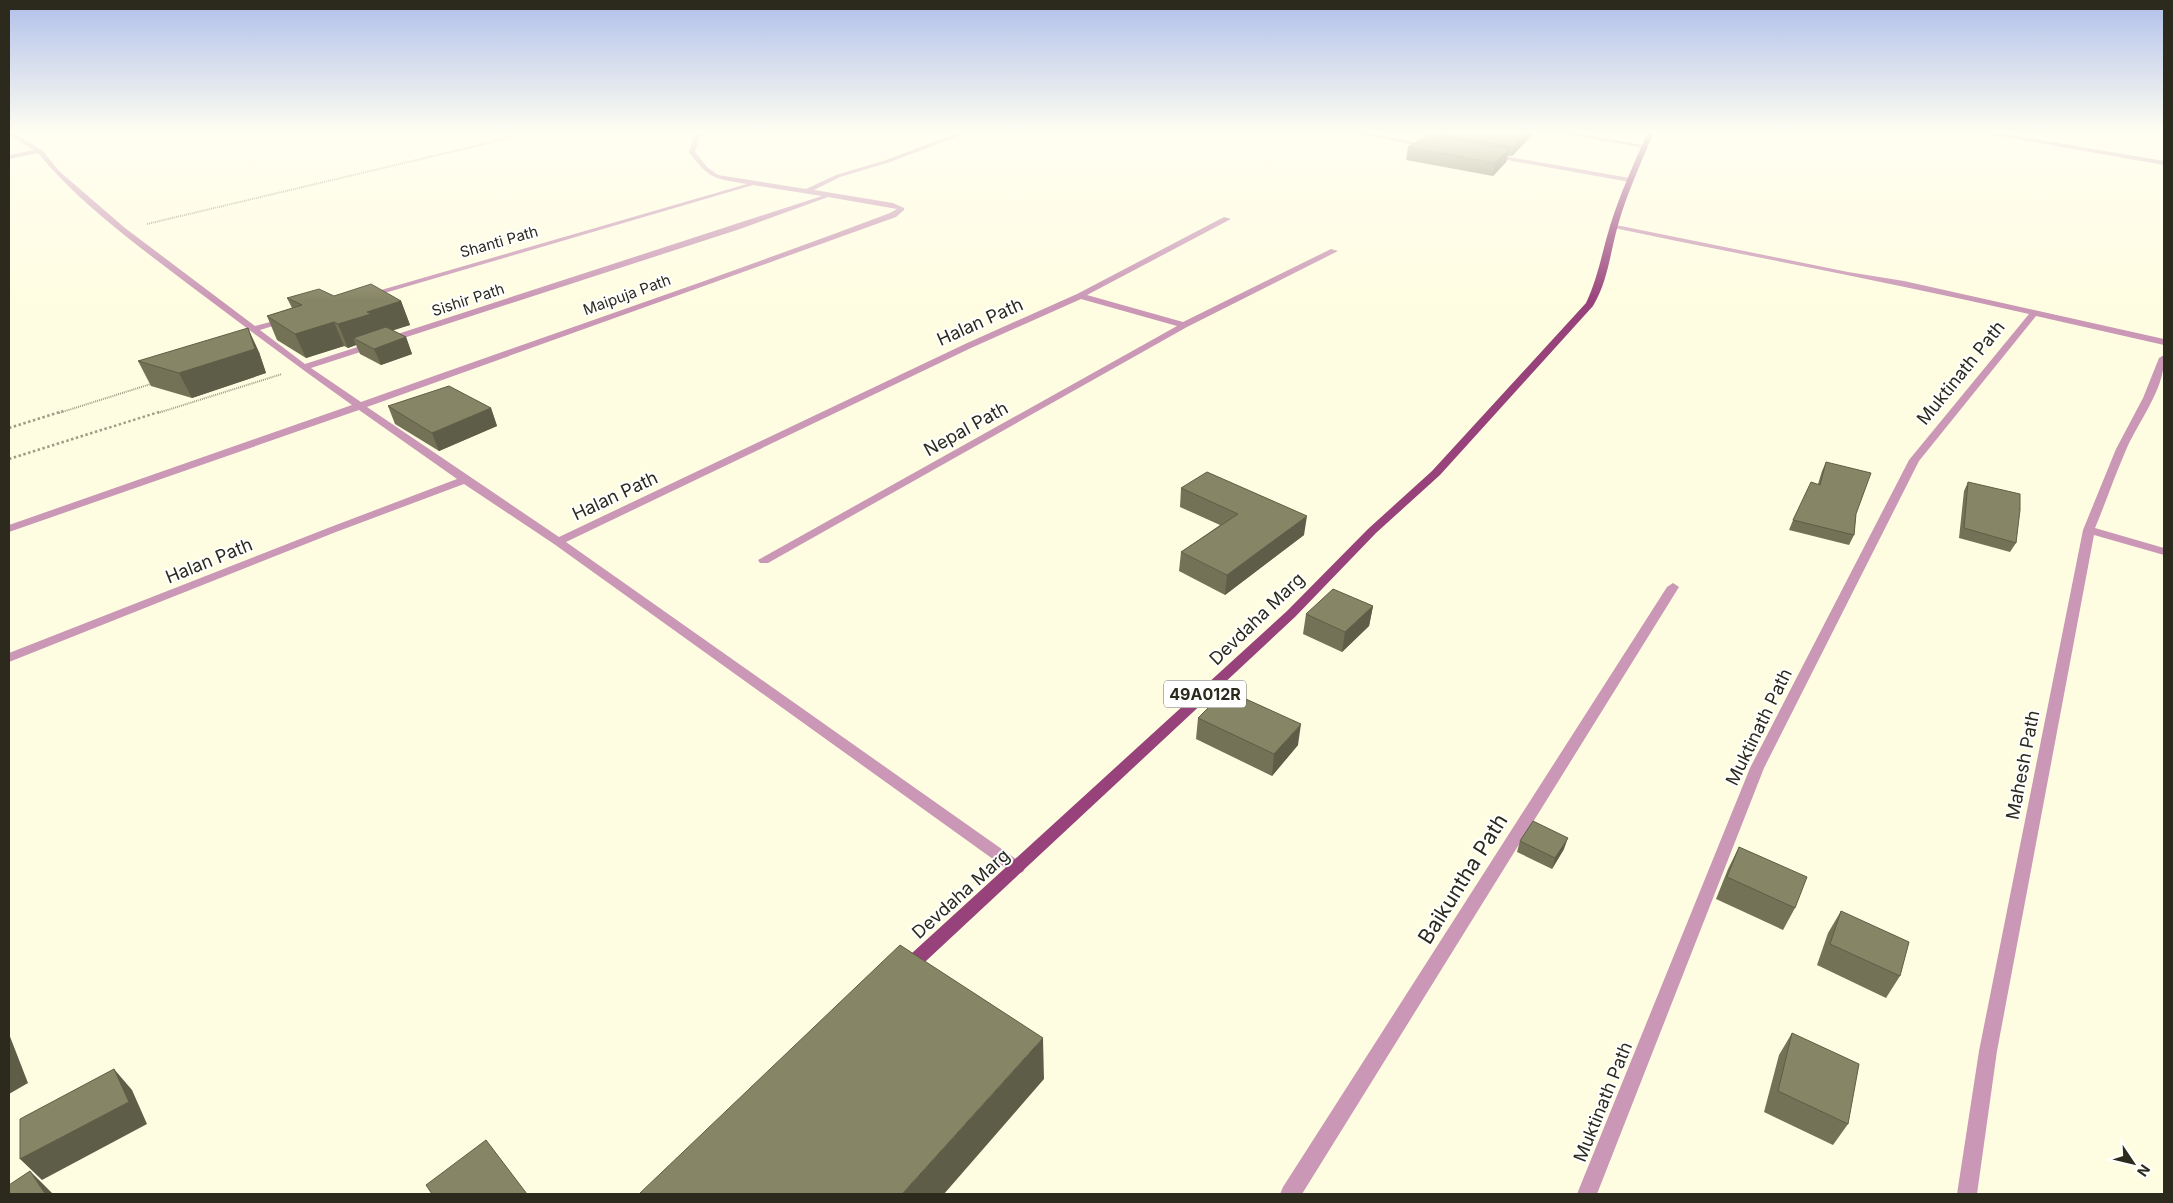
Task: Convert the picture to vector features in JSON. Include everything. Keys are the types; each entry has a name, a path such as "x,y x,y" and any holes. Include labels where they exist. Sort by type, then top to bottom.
{"main road":[{"name":"Devdaha Marg","path":"896,978 1292,614 1372,532 1436,473 1590,304 1600,283 1614,226 1627,188"}],"street":[{"path":"75,188 122,230 253,329 465,480"},
{"name":"Shanti Path","path":"358,298 739,188"},
{"path":"780,188 827,196"},
{"path":"806,192 814,188"},
{"name":"Maipuja Path","path":"9,529 794,252 893,215 902,209 827,196"},
{"name":"Sishir Path","path":"304,367 728,230 827,196"},
{"name":"Halan Path","path":"9,658 332,530 465,480 558,542 959,350 1080,296 1227,219"},
{"path":"1614,226 1848,274 1904,283 2164,342"},
{"name":"Nepal Path","path":"764,560 1184,325 1334,251"},
{"path":"1080,296 1184,325"},
{"name":"Muktinath Path","path":"1587,1194 1757,768 1914,460 2034,313"},
{"path":"253,329 291,318"},
{"name":"Mahesh Path","path":"1967,1194 1988,1051 2089,530 2121,449 2164,363"},
{"path":"2089,530 2164,552"},
{"path":"558,542 1017,868"},
{"name":"Baikuntha Path","path":"1290,1194 1673,587"}],"path":[{"path":"122,230 298,188"},
{"path":"9,459 304,367"},
{"path":"9,428 156,382"}],"building":[{"path":"371,284 401,301 367,312 371,314 338,324 334,322 295,334 267,316 302,305 287,298 319,289 334,296"},
{"path":"386,327 406,337 374,349 353,338"},
{"path":"248,328 255,349 179,373 138,361"},
{"path":"449,386 491,408 432,433 388,406"},
{"path":"1826,462 1871,473 1856,514 1854,535 1793,520 1811,482 1820,485"},
{"path":"1207,472 1307,516 1227,575 1181,552 1238,514 1181,488"},
{"path":"1968,482 2020,494 2016,543 1964,528"},
{"path":"1333,589 1373,606 1345,632 1306,614"},
{"path":"1226,690 1301,724 1274,754 1198,718"},
{"path":"1533,821 1568,838 1555,858 1520,841"},
{"path":"1739,847 1807,877 1795,908 1727,877"},
{"path":"1841,911 1909,942 1900,976 1830,944"},
{"path":"900,945 1043,1038 902,1194 639,1194"},
{"path":"1792,1033 1859,1064 1848,1124 1778,1091"},
{"path":"114,1069 129,1102 20,1159 20,1119"},
{"path":"486,1140 527,1194 432,1194 426,1185"},
{"path":"30,1171 45,1194 9,1194 9,1185"}]}
